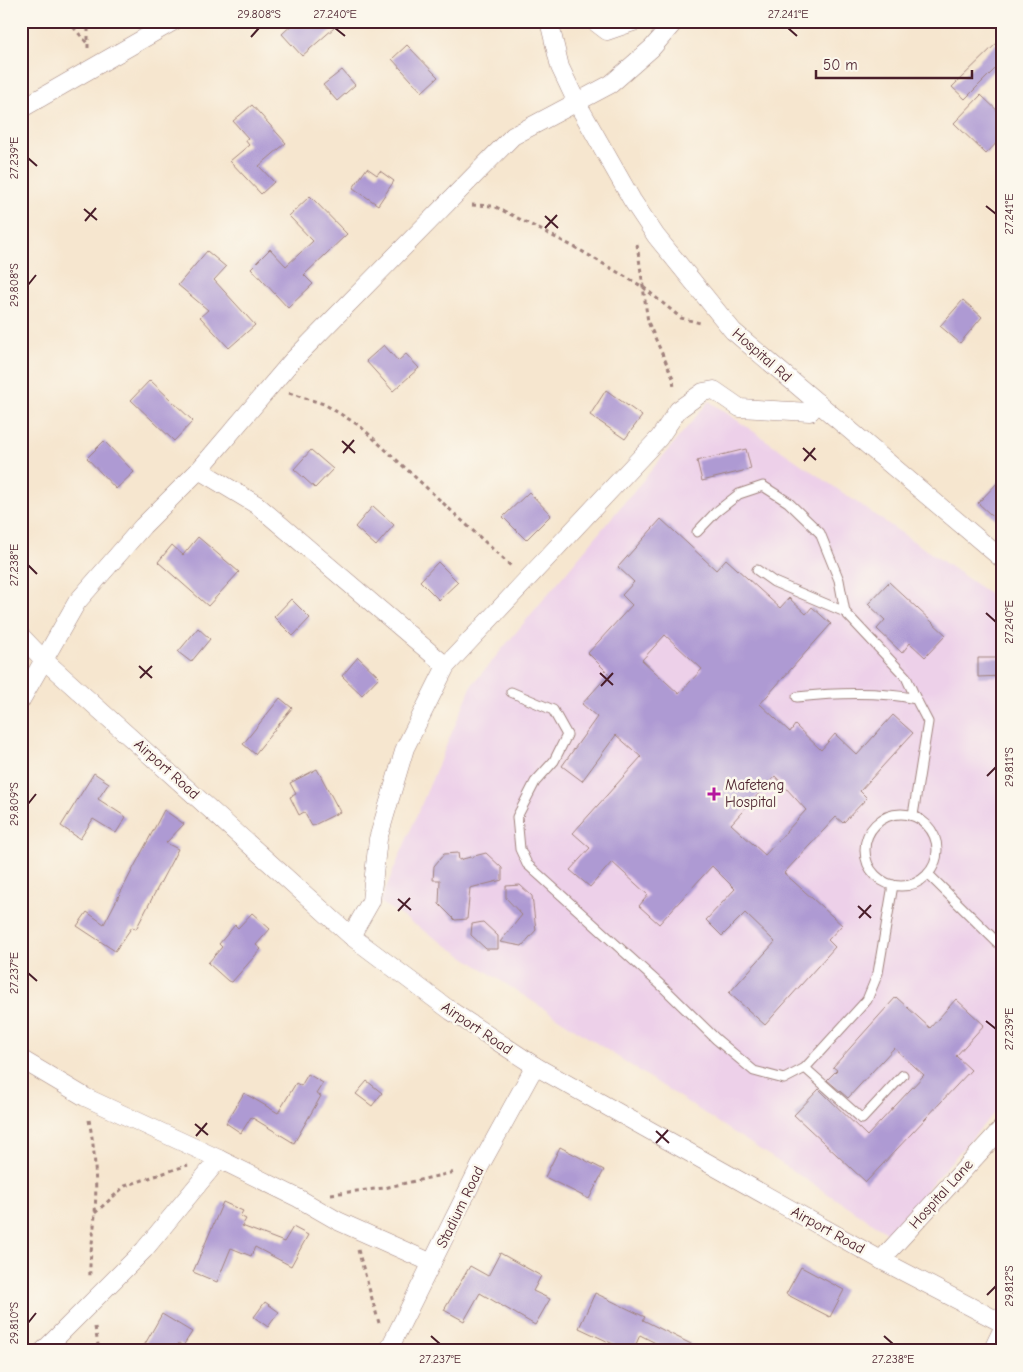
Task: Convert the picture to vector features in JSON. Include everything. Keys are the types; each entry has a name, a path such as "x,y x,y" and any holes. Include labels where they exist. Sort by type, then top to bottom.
{"street":[{"path":"21,110 174,21"},
{"name":"Hospital Rd","path":"549,21 560,66 577,103 632,200 656,236 733,331 1002,559"},
{"path":"594,21 607,31 636,21"},
{"path":"21,700 77,602 144,526 199,470 272,384 443,205 513,136 611,84 652,48 675,21"},
{"path":"351,936 371,901 378,839 405,748 446,666 659,438 678,410 703,392 714,390 740,408 810,412 818,403"},
{"path":"199,470 257,505 446,666"},
{"name":"Airport Road","path":"21,636 43,659 351,936 450,1011 535,1066 881,1260 1002,1323"},
{"path":"21,1059 85,1097 298,1198 338,1221 432,1263"},
{"name":"Stadium Road","path":"390,1346 480,1166 535,1066"},
{"name":"Hospital Lane","path":"881,1260 1002,1128"},
{"path":"43,1351 91,1300 144,1250 216,1158"},
{"path":"992,1351 1002,1330"}],"lane":[{"path":"697,532 716,512 739,494 763,486 788,502 820,533 839,580 845,612"},
{"path":"757,570 774,582 845,612 906,677 928,722 913,815"},
{"path":"511,692 553,710 567,735 554,761 535,782 517,817 520,849 527,864 664,988 716,1040 754,1071 784,1079 805,1068 866,1000 878,973 893,885"},
{"path":"797,697 882,695 916,699"},
{"path":"899,813 913,815 926,822 934,834 937,848 935,862 928,874 916,883 902,886 893,885 876,877 868,865 864,851 866,837 874,825 885,816 899,813"},
{"path":"928,874 1002,947"},
{"path":"805,1068 862,1119 903,1075"}],"path":[{"path":"68,21 88,44"},
{"path":"88,21 88,57 92,69"},
{"path":"443,205 494,206 578,249 643,286 681,318 733,331"},
{"path":"637,242 648,322 673,378 678,410"},
{"path":"272,384 298,397 324,404 360,426 508,563 529,579"},
{"path":"85,1097 94,1145 95,1213 89,1255 91,1300 99,1351"},
{"path":"95,1213 125,1186 216,1158"},
{"path":"298,1198 384,1188 480,1166"},
{"path":"357,1248 382,1331 390,1346"}],"shaded area":[{"name":"Mafeteng Hospital","path":"709,401 1002,602 1002,1104 888,1233 380,902 472,685"}],"building":[{"path":"296,21 342,21 302,56 282,34"},
{"path":"1002,38 1002,62 965,99 952,87"},
{"path":"407,45 438,77 422,92 392,59"},
{"path":"342,70 355,85 337,101 323,85"},
{"path":"981,95 1002,115 1002,137 986,154 954,123"},
{"path":"252,105 286,143 259,166 274,182 261,194 230,161 249,145 245,140 248,138 233,121"},
{"path":"367,168 377,175 380,171 394,181 378,205 353,188"},
{"path":"310,196 347,234 304,275 313,284 288,308 251,268 270,249 286,266 313,241 289,216"},
{"path":"207,251 226,267 214,280 255,325 229,348 200,317 208,310 178,285"},
{"path":"963,300 982,317 960,343 940,326"},
{"path":"384,345 398,361 406,354 419,368 393,391 366,361"},
{"path":"150,380 193,421 174,441 131,400"},
{"path":"606,390 642,416 625,439 590,415"},
{"path":"104,441 134,472 116,489 87,458"},
{"path":"746,449 751,469 702,481 697,461"},
{"path":"311,450 333,469 315,488 294,469"},
{"path":"1002,478 1002,525 978,503"},
{"path":"529,492 551,515 526,540 503,517"},
{"path":"373,506 394,525 376,546 355,527"},
{"path":"661,519 716,570 726,559 780,608 789,598 806,614 812,607 831,624 760,704 790,732 795,725 821,750 835,734 857,755 893,715 913,733 860,791 867,798 843,823 836,817 784,873 842,925 828,940 835,947 765,1025 729,993 775,942 745,913 722,936 706,920 735,889 712,866 659,924 639,906 648,895 612,862 590,887 570,870 590,848 573,833 641,757 616,735 582,781 562,766 597,717 582,704 609,674 588,653 632,605 622,595 634,582 618,567","holes":["665,635 702,669 679,694 642,660","775,776 806,810 765,855 731,824"]},
{"path":"198,537 239,572 208,606 158,562 172,545 183,555"},
{"path":"438,562 458,582 439,600 420,581"},
{"path":"889,582 946,635 925,657 910,643 902,653 877,629 885,620 868,604"},
{"path":"291,599 310,618 293,636 274,617"},
{"path":"198,628 210,639 191,662 178,652"},
{"path":"358,657 379,677 362,695 342,676"},
{"path":"978,658 1002,658 1002,676 978,677"},
{"path":"280,698 292,708 255,754 243,744"},
{"path":"317,769 340,812 312,826 304,812 299,815 290,797 296,794 290,783"},
{"path":"94,773 109,783 98,799 126,817 116,833 93,819 80,839 61,826"},
{"path":"164,810 184,824 166,843 178,849 136,929 132,927 115,951 77,926 87,912 104,924"},
{"path":"458,853 459,860 486,853 502,868 502,880 470,888 467,919 455,920 439,904 440,880 433,880 434,866 444,854"},
{"path":"520,885 532,896 536,930 522,946 500,942 522,915 506,898 506,886"},
{"path":"252,913 270,929 256,945 261,949 232,982 228,981 208,963 222,947 219,944 235,925 238,928"},
{"path":"483,922 498,936 498,949 486,949 471,935 472,924"},
{"path":"896,997 930,1028 956,999 984,1025 956,1056 971,1070 866,1182 794,1115 819,1089 867,1136 924,1075 894,1048 848,1098 827,1080 837,1070 833,1067"},
{"path":"308,1074 323,1083 316,1094 321,1096 294,1143 251,1117 241,1133 226,1123 244,1093 278,1113 296,1083 301,1086"},
{"path":"367,1081 382,1093 372,1106 356,1094"},
{"path":"560,1147 604,1170 589,1199 545,1177"},
{"path":"223,1202 243,1211 240,1216 246,1219 242,1226 284,1242 293,1227 308,1235 291,1266 255,1247 251,1256 231,1248 217,1282 193,1272"},
{"path":"500,1253 541,1276 533,1291 550,1299 535,1325 480,1293 464,1321 444,1310 470,1266 488,1276"},
{"path":"801,1267 844,1290 830,1317 786,1294"},
{"path":"595,1293 645,1317 643,1320 705,1351 671,1351 640,1335 633,1351 628,1351 579,1328"},
{"path":"265,1302 279,1312 268,1327 254,1317"},
{"path":"162,1314 192,1332 183,1346 179,1343 175,1351 141,1351"}],"place":[{"name":"Mafeteng Hospital","path":"714,794"}]}
